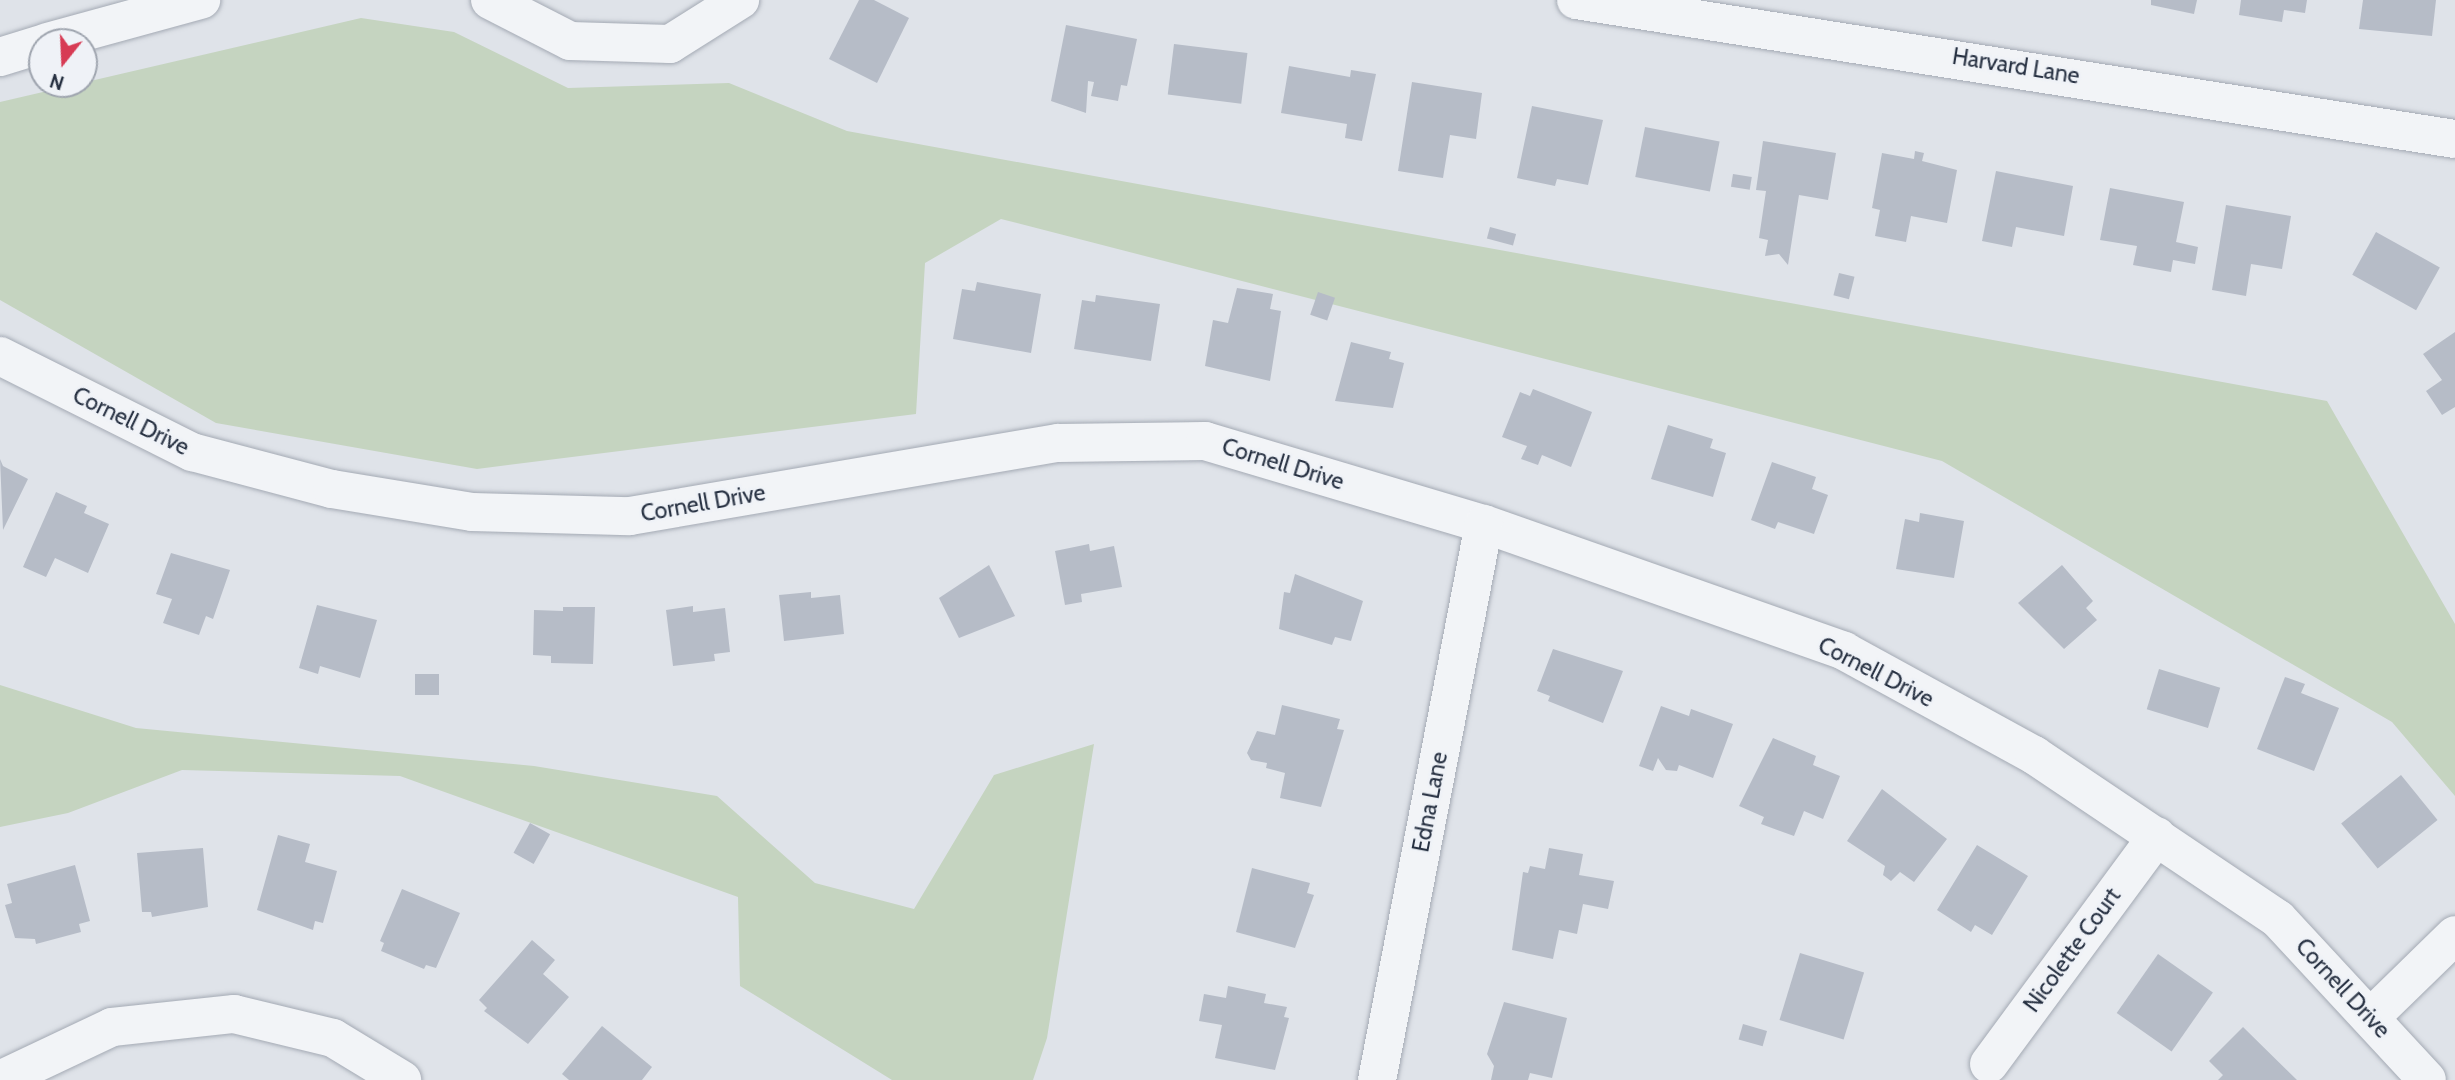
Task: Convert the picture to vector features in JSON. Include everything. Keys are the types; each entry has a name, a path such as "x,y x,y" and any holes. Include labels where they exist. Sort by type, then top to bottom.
{"street":[{"path":"76,28 115,9 201,0"},
{"path":"490,0 570,41 670,44 740,0"},
{"name":"Harvard Lane","path":"1576,0 2455,139"},
{"path":"0,57 28,48"},
{"name":"Cornell Drive","path":"0,356 191,453 332,489 472,512 630,516 1058,443 1205,441 1484,524 1844,651 2034,755 2278,919 2427,1080"},
{"name":"Edna Lane","path":"1377,1080 1484,524"},
{"name":"Nicolette Court","path":"1989,1064 2157,836"},
{"path":"2371,1017 2455,935"},
{"path":"0,1080 112,1027 234,1014 333,1038 402,1080"}],"green space":[{"path":"361,18 454,32 568,88 729,83 847,131 2327,401 2455,624 2455,796 2392,722 1942,461 1001,219 925,263 916,414 477,469 216,423 0,300 0,102 28,95 28,98 98,98 98,79"},
{"path":"0,685 136,728 534,766 717,796 815,883 914,909 994,775 1094,744 1047,1038 1033,1080 892,1080 740,986 738,897 400,776 182,770 68,813 0,827"}],"building":[{"path":"859,0 874,0 909,18 877,83 829,59"},
{"path":"2151,0 2197,0 2194,14 2151,5"},
{"path":"2241,0 2307,0 2305,13 2284,10 2282,22 2239,15"},
{"path":"2363,0 2436,0 2432,36 2359,29"},
{"path":"1066,25 1137,39 1127,86 1121,85 1118,101 1091,96 1094,82 1088,81 1086,113 1051,101"},
{"path":"1174,44 1247,53 1241,104 1168,95"},
{"path":"1289,66 1350,77 1351,70 1376,74 1362,141 1345,138 1347,124 1281,113"},
{"path":"1412,82 1482,93 1476,139 1450,135 1443,178 1398,171"},
{"path":"1532,106 1603,120 1588,185 1557,179 1555,186 1517,178"},
{"path":"1645,127 1720,142 1710,192 1635,177"},
{"path":"1763,141 1836,153 1828,200 1799,195 1788,265 1779,254 1765,256 1768,240 1759,238 1766,191 1756,190"},
{"path":"1915,151 1924,153 1922,161 1957,170 1947,223 1911,216 1906,242 1875,236 1880,210 1872,208 1882,153 1914,159"},
{"path":"1996,171 2073,186 2064,236 2016,227 2012,247 1982,241"},
{"path":"1733,174 1752,177 1750,190 1731,187"},
{"path":"2110,188 2184,202 2176,242 2198,247 2195,264 2173,260 2171,272 2133,265 2137,246 2100,240"},
{"path":"2226,205 2291,216 2282,269 2251,264 2246,296 2212,290"},
{"path":"1490,227 1516,234 1513,246 1487,239"},
{"path":"2376,232 2440,267 2416,310 2352,275"},
{"path":"1839,273 1855,277 1849,299 1833,295"},
{"path":"977,282 1041,294 1031,353 953,339 962,289 975,291"},
{"path":"1237,288 1273,294 1270,309 1281,311 1270,381 1205,366 1213,320 1228,323"},
{"path":"1318,292 1335,298 1327,321 1310,315"},
{"path":"1096,295 1160,304 1151,361 1074,349 1082,300 1095,302"},
{"path":"2455,332 2455,407 2442,415 2426,391 2442,380 2423,354"},
{"path":"1351,342 1391,352 1389,359 1404,363 1393,408 1335,401"},
{"path":"1533,389 1592,412 1571,467 1542,455 1538,465 1521,459 1527,446 1502,437 1520,392 1530,396"},
{"path":"1668,425 1713,439 1710,448 1726,453 1713,497 1651,479"},
{"path":"0,459 3,466 28,479 3,530"},
{"path":"1772,462 1816,477 1812,489 1828,495 1814,534 1778,522 1775,529 1751,520"},
{"path":"56,492 87,506 84,513 109,524 88,573 55,558 46,577 23,567"},
{"path":"1920,513 1964,521 1954,578 1896,569 1905,519 1919,522"},
{"path":"1089,544 1090,551 1114,546 1122,587 1081,594 1082,602 1065,605 1055,551"},
{"path":"171,553 230,570 213,619 206,616 199,635 163,623 172,599 156,594"},
{"path":"989,565 1015,616 959,638 939,598"},
{"path":"2062,565 2093,601 2086,608 2097,620 2064,649 2018,603"},
{"path":"1295,574 1363,601 1351,641 1335,637 1332,645 1279,629 1284,592 1290,593"},
{"path":"811,592 811,598 840,595 844,634 784,641 779,595"},
{"path":"317,605 377,620 360,678 320,666 318,674 299,668"},
{"path":"693,606 693,612 725,608 730,652 714,654 715,661 673,666 666,610"},
{"path":"563,607 595,607 593,664 551,663 551,656 533,655 534,610 563,611"},
{"path":"1553,649 1623,671 1603,723 1548,701 1550,696 1537,691"},
{"path":"2159,669 2220,688 2208,728 2147,709"},
{"path":"415,674 439,674 439,695 415,695"},
{"path":"2285,677 2305,684 2301,693 2339,708 2314,771 2257,749"},
{"path":"1282,705 1340,719 1337,729 1344,730 1321,807 1280,798 1285,773 1266,768 1267,763 1251,760 1247,753 1257,731 1275,735"},
{"path":"1661,706 1689,716 1691,709 1733,724 1713,778 1679,765 1677,771 1666,770 1658,758 1653,771 1639,766"},
{"path":"1773,738 1816,756 1813,765 1840,776 1823,819 1804,811 1794,836 1761,824 1764,817 1739,806"},
{"path":"2401,775 2438,820 2378,869 2341,823"},
{"path":"1882,789 1947,839 1914,882 1900,872 1891,881 1883,875 1885,866 1847,841"},
{"path":"530,823 550,834 534,864 514,853"},
{"path":"278,835 310,844 305,862 337,871 323,923 315,921 313,930 257,910"},
{"path":"1977,845 2028,876 1992,935 1975,925 1971,932 1937,910"},
{"path":"203,848 208,907 152,917 151,912 142,912 137,853"},
{"path":"1549,848 1583,854 1579,875 1614,881 1608,909 1583,904 1577,934 1559,930 1553,959 1512,950 1523,872 1528,873 1530,866 1545,869"},
{"path":"75,865 90,921 79,924 81,932 36,944 35,939 15,938 5,905 12,903 7,884"},
{"path":"1252,868 1310,883 1307,893 1314,895 1295,948 1236,932"},
{"path":"402,889 460,913 436,968 426,965 424,969 381,951 384,943 380,941"},
{"path":"532,940 555,960 543,974 569,997 528,1044 484,1011 487,1008 479,1000"},
{"path":"1800,953 1864,973 1844,1040 1780,1020"},
{"path":"2158,954 2213,992 2172,1051 2117,1013"},
{"path":"1228,986 1266,994 1264,1003 1287,1007 1284,1017 1289,1018 1275,1070 1215,1058 1222,1025 1199,1021 1204,994 1226,998"},
{"path":"1504,1002 1567,1018 1552,1078 1530,1073 1528,1080 1491,1080 1494,1066 1487,1054"},
{"path":"1743,1024 1767,1031 1763,1046 1739,1039"},
{"path":"602,1026 652,1067 642,1080 569,1080 562,1074"},
{"path":"2243,1027 2297,1080 2218,1080 2223,1075 2209,1061"}]}
